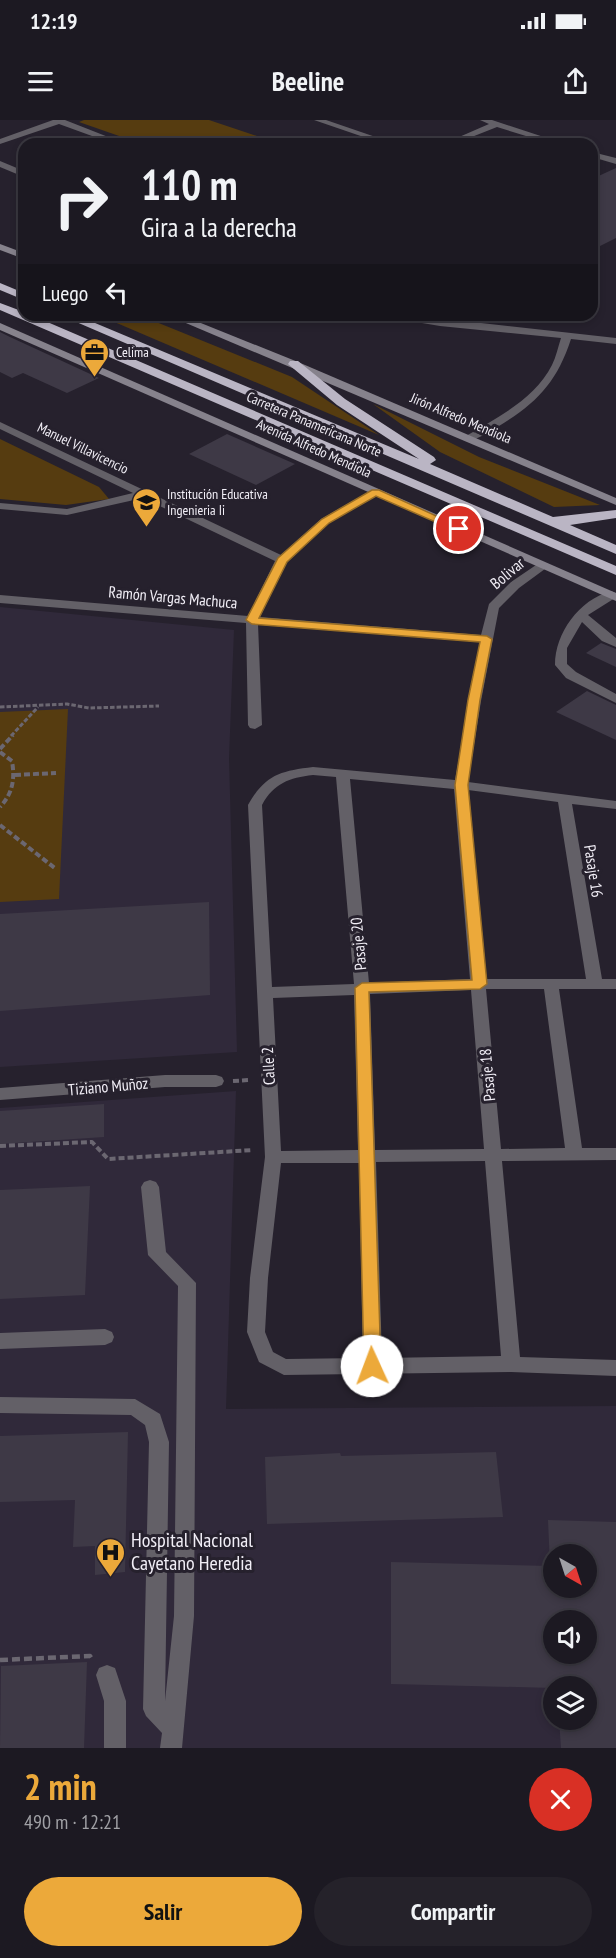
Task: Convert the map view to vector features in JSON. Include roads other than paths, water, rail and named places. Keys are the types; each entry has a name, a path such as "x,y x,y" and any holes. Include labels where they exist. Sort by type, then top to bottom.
{"highway":[{"path":"0,286 18,294"},
{"name":"Carretera Panamericana Norte","path":"0,306 18,314"},
{"name":"Carretera Panamericana Norte","path":"35,321 616,571"},
{"name":"Carretera Panamericana Norte","path":"80,321 616,550"},
{"path":"294,364 341,402 468,485"},
{"path":"548,521 580,520 616,514"}],"main road":[{"path":"0,247 18,254"},
{"path":"187,321 294,364"},
{"name":"Avenida Alfredo Mendiola","path":"0,326 614,596"},
{"name":"Jirón Alfredo Mendiola","path":"294,364 616,502"}],"street":[{"path":"0,142 60,120 106,138"},
{"path":"318,120 374,138"},
{"path":"484,120 542,138"},
{"path":"462,138 496,124"},
{"path":"598,156 616,161"},
{"path":"0,164 18,172"},
{"path":"428,321 616,341"},
{"path":"470,438 507,416 539,392 556,366 567,336"},
{"name":"Manuel Villavicencio","path":"0,425 282,560"},
{"path":"255,725 252,620 282,560 325,521 375,492"},
{"path":"0,506 67,512 144,494"},
{"name":"Bolivar","path":"461,785 474,700 493,607 515,585 543,566"},
{"path":"614,596 580,614 561,648 561,665 571,675 616,699"},
{"name":"Ramón Vargas Machuca","path":"0,599 487,639"},
{"path":"580,614 606,638 616,643"},
{"name":"Calle 2","path":"343,774 314,771 291,773 274,780 262,791 255,805 272,1153 256,1332 266,1357 284,1367 372,1366"},
{"path":"343,774 461,785 616,805"},
{"name":"Pasaje 20","path":"343,774 362,988 372,1366"},
{"name":"Pasaje 18","path":"461,785 480,984 511,1364"},
{"name":"Pasaje 16","path":"564,800 595,984"},
{"path":"265,993 480,984 616,984"},
{"path":"551,984 574,1154"},
{"name":"Tiziano Muñoz","path":"0,1094 165,1081 216,1081"},
{"path":"272,1153 365,1156 616,1154"},
{"path":"150,1187 157,1255 187,1283 184,1616 172,1739"},
{"path":"0,1341 105,1337"},
{"path":"372,1366 511,1364 616,1368"},
{"path":"0,1405 135,1407 153,1419 159,1442 154,1709 172,1739"},
{"path":"107,1675 115,1701 115,1748"}],"place":[{"name":"Celima","path":"95,378"},
{"name":"Institución Educativa Ingenieria Ii","path":"146,528"},
{"name":"Hospital Nacional Cayetano Heredia","path":"110,1578"}]}
